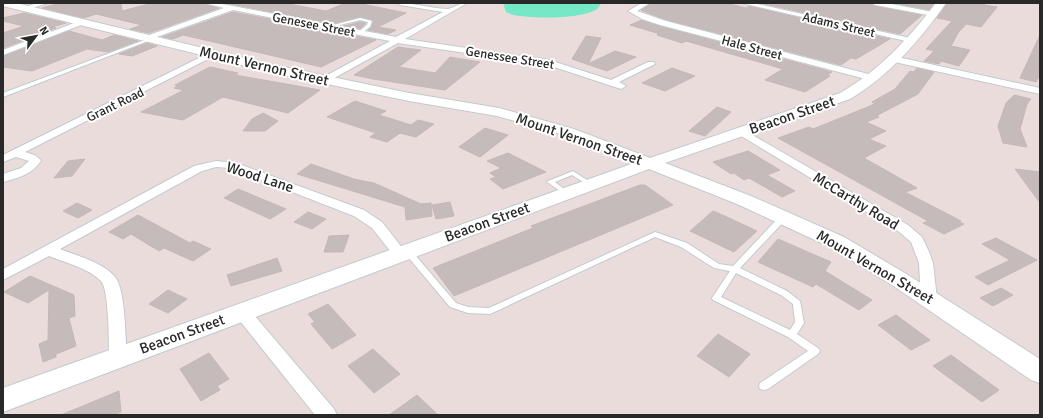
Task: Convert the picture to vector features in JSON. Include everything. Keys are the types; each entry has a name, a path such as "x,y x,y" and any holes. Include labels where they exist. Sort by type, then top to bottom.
{"main road":[{"name":"Mount Vernon Street","path":"4,3 85,22 148,39 325,80 409,97 499,112 569,132 651,163 784,217 853,251 1040,372"},
{"name":"Beacon Street","path":"3,400 590,184 845,96 856,91 873,78 893,59 937,9"}],"street":[{"path":"26,8 45,3"},
{"name":"Genesee Street","path":"207,3 397,40"},
{"path":"148,39 248,3"},
{"path":"400,3 449,11"},
{"path":"325,80 464,3"},
{"name":"Hale Street","path":"647,3 631,11 645,18 873,78"},
{"name":"Adams Street","path":"744,3 910,40"},
{"path":"875,3 937,9"},
{"path":"3,53 26,43 85,22"},
{"name":"Genessee Street","path":"397,40 549,63 621,86"},
{"name":"Grant Road","path":"3,159 214,54"},
{"path":"893,59 1040,92"},
{"path":"611,83 651,64"},
{"name":"McCarthy Road","path":"742,132 903,228 917,240 926,263 929,299"},
{"path":"3,178 24,171 32,166 35,161 34,158 15,153"},
{"name":"Wood Lane","path":"3,274 193,171 204,167 222,164 236,166 359,213 377,225 403,253"},
{"path":"48,250 100,273 110,282 114,294 118,357"},
{"path":"242,312 327,415"}],"lane":[{"path":"328,27 360,19 370,21 369,26 359,33"},
{"path":"3,95 148,39"},
{"path":"764,386 815,351 791,335 716,298 735,269 784,217"},
{"path":"403,253 453,305 468,310 490,310 655,234 684,245 717,266 735,269 784,293 797,303 800,323 791,335"}],"shaded area":[{"path":"503,3 601,3 598,8 581,15 529,17 518,16 506,12"}],"building":[{"path":"60,3 121,3 122,11 153,3 203,3 219,8 149,33 130,29 142,25 96,14 84,18 42,8"},
{"path":"225,3 284,3 326,11 346,3 357,3 406,13 378,27 396,30 388,34 368,30 371,27 373,20 360,17 333,24"},
{"path":"651,3 726,3 746,8 749,6 890,39 856,59 851,58 841,65 666,20 641,10"},
{"path":"760,3 871,3 875,6 922,15 900,34"},
{"path":"894,3 934,3 929,10"},
{"path":"947,3 986,3 984,5 997,7 981,27 966,24 958,33 951,46 970,50 959,66 941,61 939,64 924,61 934,51 926,49 952,21 937,18"},
{"path":"233,12 376,40 321,67 183,35 173,39 162,37"},
{"path":"24,13 66,23 52,27 56,28 3,48 3,33 24,26 3,21 3,18"},
{"path":"642,20 832,72 827,75 830,76 805,92 765,80 783,69 686,41 682,43 657,35 660,34 630,25"},
{"path":"360,22 366,23 360,29 344,26"},
{"path":"69,31 102,40 114,35 138,41 108,52 87,49 32,71 3,67 3,56"},
{"path":"1040,35 1040,74 1036,82 1020,78"},
{"path":"586,36 601,38 588,64 615,51 636,57 607,71 572,59"},
{"path":"147,43 157,46 132,56 119,54"},
{"path":"398,47 421,50 399,67 435,73 450,57 480,62 445,90 354,75"},
{"path":"210,67 238,73 235,75 320,90 288,113 223,97 183,120 141,112 184,90 174,88 178,86 175,85"},
{"path":"672,68 695,76 665,91 642,83"},
{"path":"917,68 934,72 918,94 876,116 879,117 866,122 886,131 869,139 886,146 864,158 917,188 905,192 961,221 959,222 964,224 944,234 923,223 928,221 778,138 809,127 813,129 875,104 872,102 895,89 910,71 914,72"},
{"path":"1014,95 1031,99 1027,104 1020,129 1027,147 1003,143 998,126 1006,103"},
{"path":"355,101 386,111 379,115 411,125 418,120 434,124 416,137 400,133 387,142 370,137 376,133 327,117"},
{"path":"717,107 731,112 705,136 689,131"},
{"path":"263,113 278,121 265,131 243,131 252,119"},
{"path":"485,128 508,135 480,157 459,147"},
{"path":"748,151 780,170 767,175 795,191 782,197 749,178 744,180 734,173 731,174 713,162"},
{"path":"508,153 546,172 503,189 490,179 496,177 490,173 501,168 487,161"},
{"path":"85,159 72,176 54,178 68,161"},
{"path":"311,164 354,179 374,183 421,204 431,203 432,216 406,220 405,207 297,174"},
{"path":"1015,169 1040,172 1040,203"},
{"path":"640,185 645,185 673,205 454,296 433,268 533,228 531,226"},
{"path":"238,189 286,209 270,219 224,198"},
{"path":"450,202 454,216 436,219 432,205"},
{"path":"77,203 92,210 78,218 63,211"},
{"path":"713,211 757,231 734,252 690,231"},
{"path":"308,212 326,219 312,229 294,222"},
{"path":"138,215 190,243 193,241 211,249 193,261 164,248 159,251 131,234 123,239 109,232"},
{"path":"349,235 343,252 324,252 329,236"},
{"path":"996,238 1037,260 988,285 975,277 1010,260 982,244"},
{"path":"778,239 831,262 825,271 872,300 859,310 816,284 813,287 758,262"},
{"path":"277,258 282,271 231,286 227,275"},
{"path":"30,276 74,295 75,316 69,318 76,346 56,354 56,357 43,362 39,344 48,340 49,290 28,303 4,292"},
{"path":"1001,288 1013,295 993,306 980,298"},
{"path":"168,290 187,299 168,313 149,304"},
{"path":"328,304 356,335 332,349 311,324 315,322 308,314"},
{"path":"896,315 930,340 911,350 878,325"},
{"path":"718,334 750,354 729,377 697,356"},
{"path":"373,349 400,374 374,393 348,366"},
{"path":"209,353 229,379 217,386 220,390 201,401 180,369"},
{"path":"951,355 999,390 982,402 933,366"},
{"path":"119,391 121,412 112,415 61,415"},
{"path":"417,395 438,415 389,415"}]}
